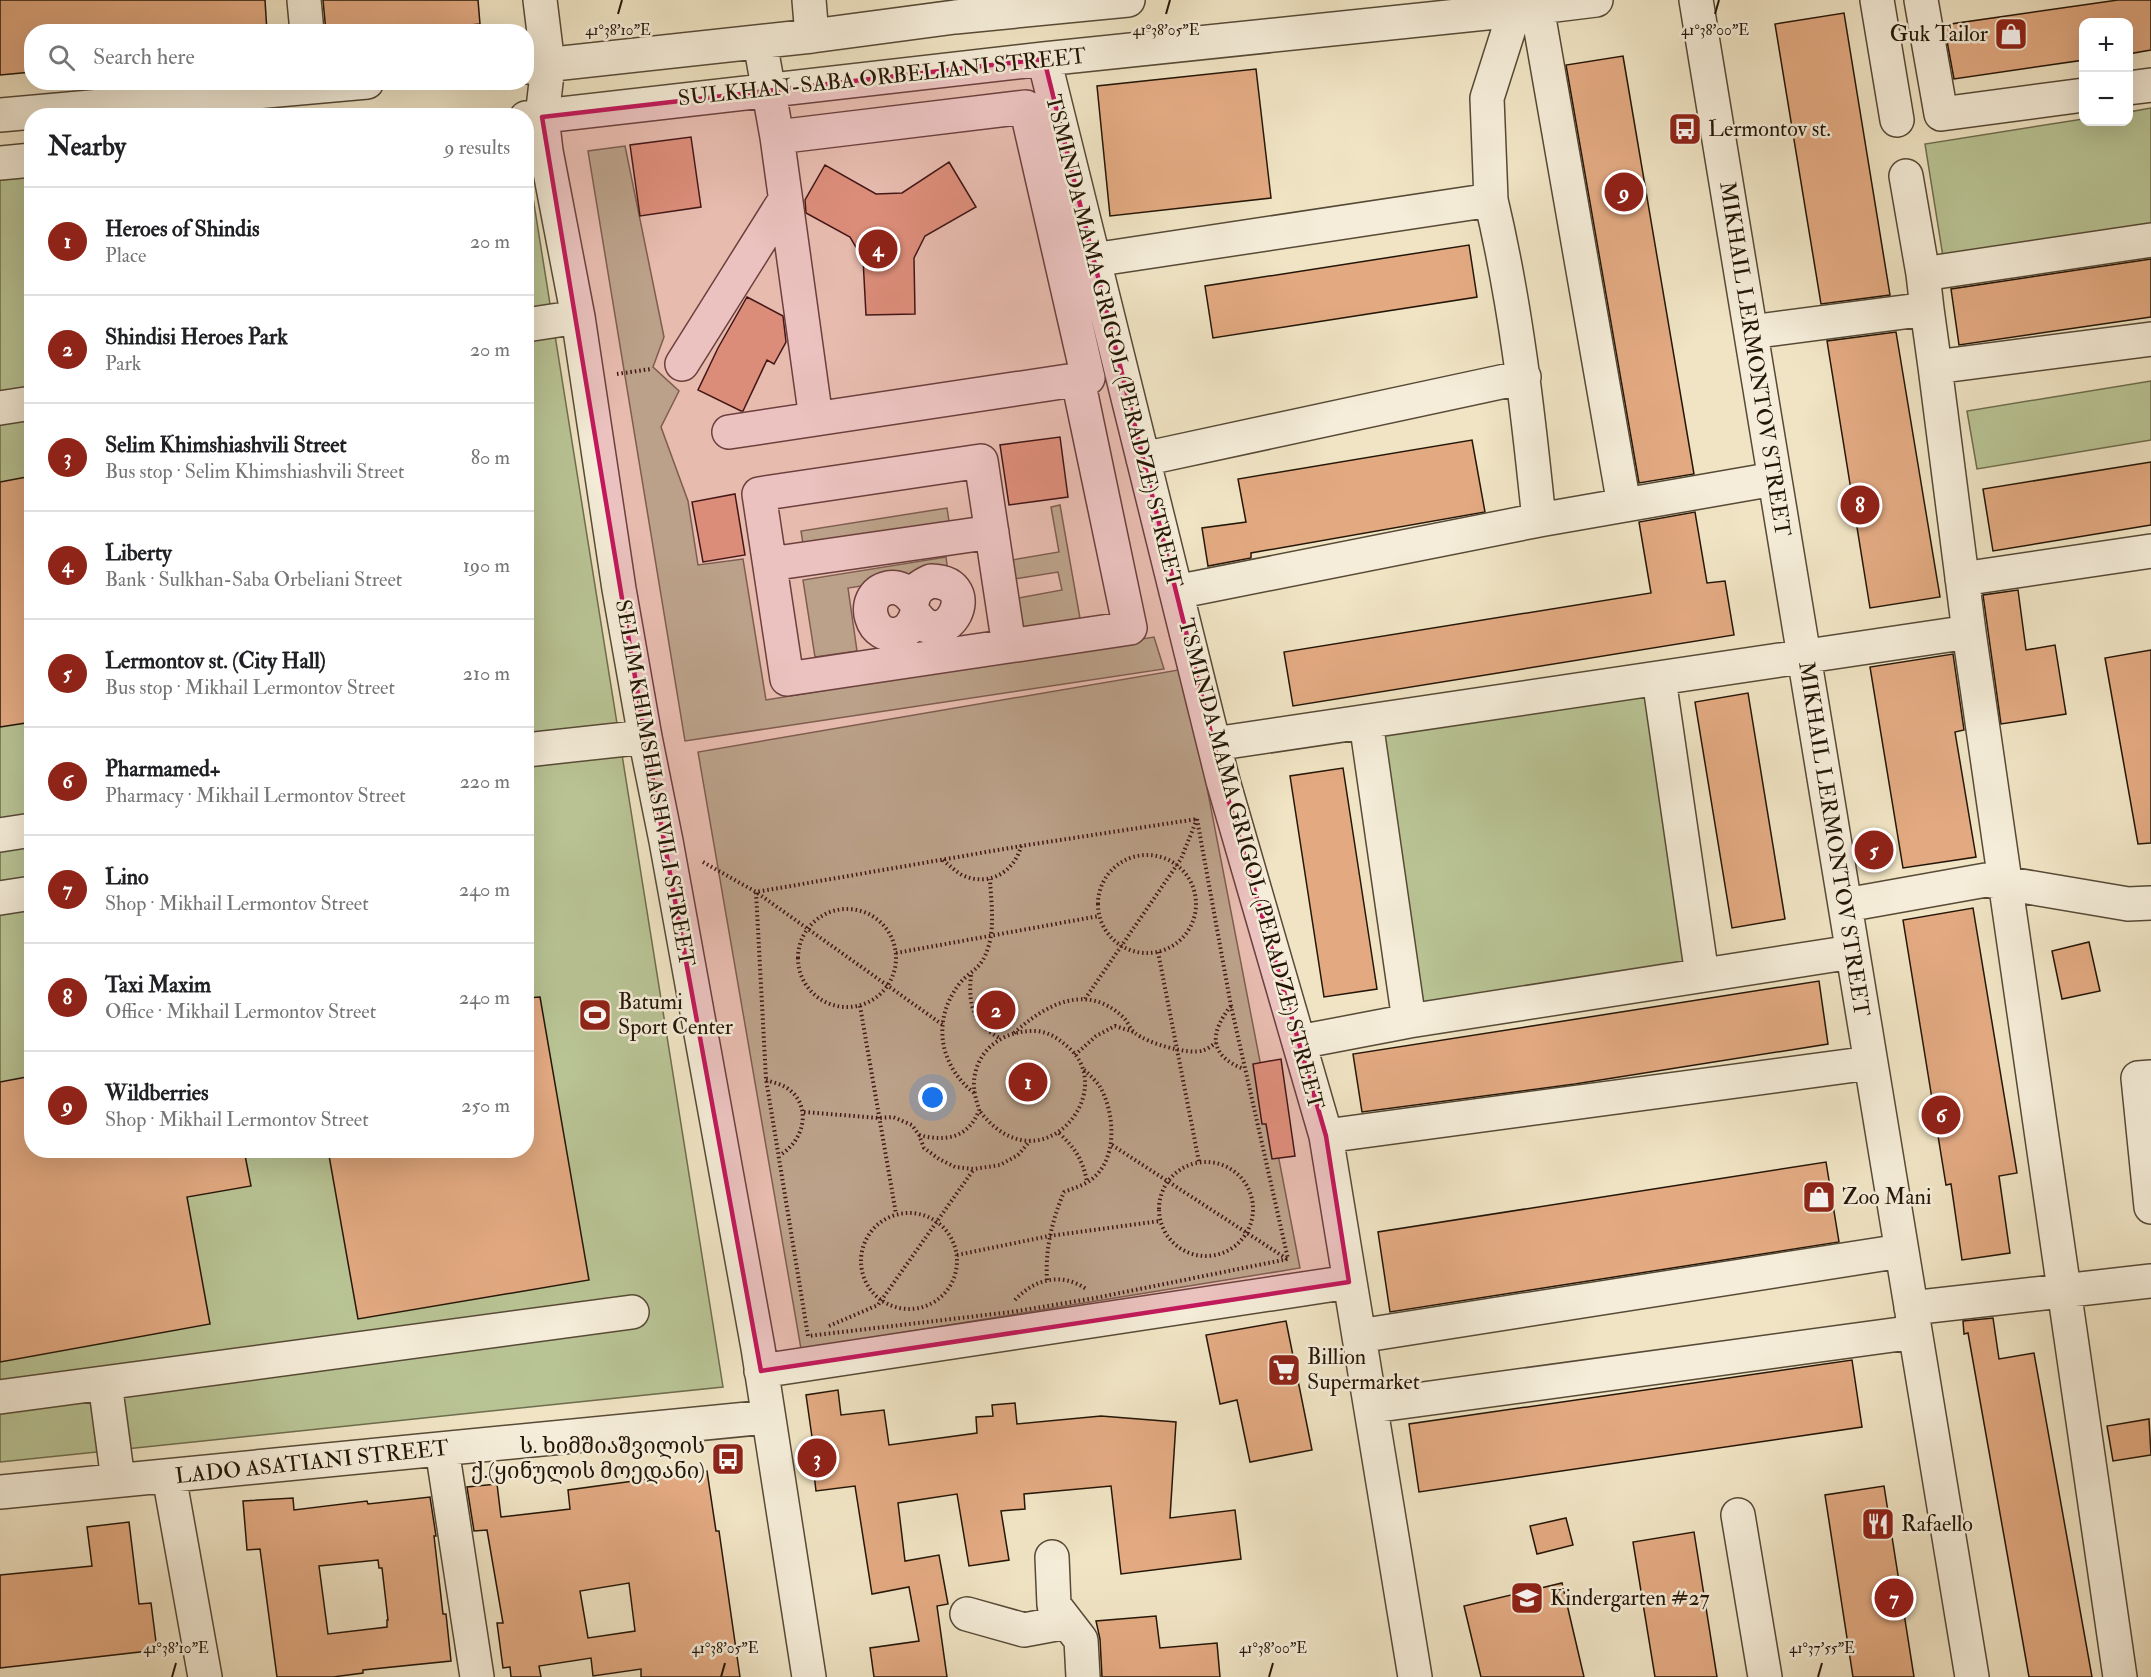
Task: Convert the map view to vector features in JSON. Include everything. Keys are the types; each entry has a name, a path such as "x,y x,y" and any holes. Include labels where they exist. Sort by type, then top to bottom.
{"street":[{"path":"304,0 306,24"},
{"name":"SELIM KHIMSHIASHVILI STREET","path":"540,0 534,117 546,151 578,317 645,737 772,1370 767,1417 809,1677"},
{"path":"809,0 812,36"},
{"path":"537,66 812,36 953,8 1128,0"},
{"name":"SULKHAN-SABA ORBELIANI STREET","path":"534,117 768,89 1596,0"},
{"name":"MIKHAIL LERMONTOV STREET","path":"1696,0 1972,1677"},
{"path":"1877,0 1897,120"},
{"path":"1921,0 1941,114 2079,96"},
{"path":"953,8 979,66"},
{"path":"1526,9 1487,98 1491,200 1504,257 1524,377 1539,520"},
{"path":"1526,9 1624,506"},
{"path":"760,42 777,137 816,419"},
{"name":"TSMINDA MAMA GRIGOL (PERADZE) STREET","path":"1044,59 1214,744 1326,1136 1345,1283 1359,1336 1372,1406 1415,1677"},
{"path":"2133,87 2151,85"},
{"path":"73,108 260,90"},
{"path":"729,432 1088,378 1026,107 777,137"},
{"path":"0,115 24,113"},
{"path":"0,163 24,161"},
{"path":"1906,176 1928,309 1969,632 2120,1677"},
{"path":"682,364 785,200"},
{"path":"1093,260 1491,200"},
{"path":"1923,274 2151,240"},
{"path":"1751,332 1928,309"},
{"path":"534,324 578,317"},
{"path":"1935,367 2151,339"},
{"path":"1143,459 1524,377"},
{"path":"1009,646 981,460 759,494 787,679 1009,646 1130,628 1078,380"},
{"path":"0,408 24,404"},
{"path":"1176,592 1539,520 1774,479"},
{"path":"770,564 992,532"},
{"path":"1962,579 2151,551"},
{"path":"914,607 920,622 929,627 940,627 949,623 956,615 959,605 1002,598"},
{"path":"1214,744 1969,632"},
{"path":"1659,679 1702,975"},
{"path":"1366,722 1409,1021"},
{"path":"534,749 645,737"},
{"path":"0,835 24,831"},
{"path":"1846,905 1986,880 2128,904 2151,903"},
{"path":"0,898 24,894"},
{"path":"1299,1042 1409,1021 1852,952"},
{"path":"1326,1136 1870,1063"},
{"path":"2151,1077 2138,1078 2151,1207"},
{"path":"1359,1336 1901,1251"},
{"path":"1372,1406 1913,1320 2065,1291 2151,1281"},
{"path":"772,1370 1345,1283"},
{"path":"0,1397 632,1312"},
{"path":"105,1383 118,1480"},
{"name":"LADO ASATIANI STREET","path":"0,1492 767,1417"},
{"path":"442,1449 477,1677"},
{"path":"169,1476 205,1677"},
{"path":"1738,1515 1765,1677"},
{"path":"1052,1557 1054,1605 1081,1640 1083,1677"},
{"path":"967,1614 1024,1630 1067,1622"}],"path":[{"path":"587,378 682,364"},
{"path":"756,892 942,859 1197,819"},
{"path":"1085,999 1181,859 1197,819"},
{"path":"1197,819 1231,1006 1288,1259"},
{"path":"666,841 756,892 944,1025"},
{"path":"942,859 961,874 975,879 990,879 1012,865 1021,846"},
{"path":"1137,855 1154,855 1177,865 1193,885 1197,902 1195,919 1187,934 1174,946 1158,952 1143,954 1128,950 1114,941 1104,929 1099,915 1098,899 1102,884 1110,871 1122,861 1137,855"},
{"path":"975,1093 960,1081 946,1058 942,1041 946,1010 952,997 961,982 982,963 988,946 992,906 990,879"},
{"path":"756,892 766,1079 808,1336"},
{"path":"844,908 861,910 876,917 888,928 895,942 895,974 888,986 875,999 861,1006 844,1007 829,1004 815,996 805,983 798,968 798,951 808,928 828,912 844,908"},
{"path":"896,953 1099,915"},
{"path":"1158,952 1199,1162"},
{"path":"971,974 969,995 973,1009 990,1033 1001,1039"},
{"path":"1014,1033 1044,1009 1062,1001 1085,999 1099,1002 1110,1008 1124,1018 1135,1032"},
{"path":"861,1006 896,1214"},
{"path":"1231,1006 1217,1026 1216,1043 1218,1051 1224,1058 1245,1069"},
{"path":"1075,1056 1096,1036 1115,1026 1135,1032 1164,1048 1203,1051 1216,1043"},
{"path":"1047,1280 1049,1236 1056,1209 1064,1192 1088,1183 1100,1170 1112,1145 1107,1103 1098,1084 1075,1056 1058,1038 1041,1032 1024,1030 1001,1039 992,1045 981,1059 975,1075 975,1093 979,1110 990,1125 1004,1135 1023,1141 1041,1140 1059,1133 1073,1120 1082,1104 1085,1085 1082,1067"},
{"path":"766,1079 791,1091 804,1112 802,1128 795,1141 787,1151 780,1155"},
{"path":"919,1135 937,1139 959,1134 975,1121 979,1110"},
{"path":"804,1112 893,1117 912,1125 924,1148 955,1167 974,1169 1000,1165 1018,1155 1031,1140"},
{"path":"1059,1133 1080,1156 1088,1183"},
{"path":"1112,1145 1288,1259 1345,1283"},
{"path":"1209,1161 1225,1165 1238,1174 1247,1186 1252,1200 1253,1215 1239,1242 1228,1251 1213,1256 1198,1256 1184,1251 1172,1242 1163,1229 1158,1214 1160,1197 1167,1181 1177,1170 1192,1163 1209,1161"},
{"path":"772,1370 808,1336 878,1305 974,1169"},
{"path":"913,1212 929,1216 943,1226 952,1239 957,1255 957,1270 942,1296 929,1305 914,1309 899,1308 881,1299 865,1280 861,1265 862,1248 869,1233 881,1221 896,1214 913,1212"},
{"path":"957,1255 1049,1236 1161,1221"},
{"path":"808,1336 1011,1312 1095,1298 1288,1259"},
{"path":"1011,1312 1015,1300 1023,1291 1047,1280 1073,1281 1085,1287 1095,1298"}],"highlighted area":[{"path":"1044,59 1223,781 1326,1136 1349,1282 761,1371 645,737 542,117"}],"green space":[{"path":"2151,108 2151,230 1944,263 1925,144 2079,120 2079,126 2133,126 2133,111"},
{"path":"625,146 664,337 653,367 679,391 661,427 688,501 698,565 743,559 766,700 1154,637 1164,669 685,741 588,151"},
{"name":"Batumi Sport Center","path":"24,178 24,1158 534,1158 534,204 723,1387 0,1462 0,180"},
{"path":"2151,381 2151,440 1977,469 1967,411"},
{"path":"1060,505 1081,624 1019,635 1013,599 1062,590 1058,572 1015,579 1012,560 1059,552 1051,507"},
{"path":"947,508 950,528 804,550 801,531"},
{"path":"946,557 948,572 848,588 857,651 815,657 803,580"},
{"path":"1184,669 1300,1268 801,1349 698,752"},
{"path":"1659,679 1702,975 1409,1021 1366,722"}],"building":[{"path":"0,0 265,0 266,24 24,24 24,73 0,75"},
{"path":"323,0 478,0 480,24 325,24"},
{"path":"2118,0 2151,0 2151,50 2133,53 2133,18 2079,18 2079,61 1954,79 1944,25"},
{"path":"1844,13 1890,295 1821,304 1775,24"},
{"path":"1623,56 1694,474 1639,483 1566,65"},
{"path":"1256,69 1271,198 1110,216 1097,86"},
{"path":"691,137 701,207 640,216 630,145"},
{"path":"949,162 976,207 925,236 914,258 915,314 866,315 863,259 850,237 806,213 805,200 825,165 876,194 902,193"},
{"path":"1469,245 1477,297 1213,338 1205,286"},
{"path":"2151,259 2151,317 1959,345 1951,289"},
{"path":"747,297 783,316 786,342 774,364 767,360 741,411 698,390 718,348"},
{"path":"1896,332 1940,597 1870,608 1827,341"},
{"path":"1060,437 1068,497 1009,505 1000,445"},
{"path":"1472,440 1485,512 1251,553 1251,558 1208,566 1202,528 1246,522 1238,479"},
{"path":"2151,462 2151,525 1993,551 1983,489"},
{"path":"24,478 24,723 0,727 0,482"},
{"path":"735,494 745,555 703,562 692,502"},
{"path":"1695,512 1707,583 1725,581 1734,635 1293,706 1284,652 1651,593 1639,522"},
{"path":"2018,590 2026,650 2055,645 2066,714 2001,724 1983,595"},
{"path":"2151,650 2151,843 2138,844 2105,658"},
{"path":"1953,654 1964,730 1955,732 1976,857 1903,868 1870,667"},
{"path":"1748,693 1785,919 1732,928 1695,702"},
{"path":"1343,768 1377,989 1324,997 1290,776"},
{"path":"1973,908 2017,1173 1999,1176 2010,1253 1962,1260 1951,1184 1946,1185 1903,920"},
{"path":"2089,942 2100,991 2062,999 2052,951"},
{"path":"1819,981 1828,1044 1575,1084 1362,1112 1353,1054"},
{"path":"534,997 540,997 589,1280 358,1319 329,1158 534,1158"},
{"path":"1281,1059 1295,1156 1272,1159 1266,1124 1262,1124 1253,1064"},
{"path":"24,1078 24,1158 246,1158 251,1186 187,1197 210,1324 0,1362 0,1082"},
{"path":"1826,1162 1839,1242 1390,1312 1378,1232"},
{"path":"1993,1318 1999,1359 2034,1353 2092,1677 2029,1677 1968,1333 1964,1334 1963,1321"},
{"path":"1286,1321 1312,1450 1250,1462 1237,1400 1220,1404 1206,1335"},
{"path":"1852,1360 1862,1427 1419,1492 1409,1424"},
{"path":"838,1390 841,1415 884,1410 889,1445 977,1433 976,1417 993,1416 992,1405 1015,1403 1017,1424 1101,1416 1176,1422 1170,1518 1235,1510 1241,1559 1121,1574 1111,1486 1024,1494 1025,1509 1001,1511 1009,1560 969,1566 957,1494 898,1503 905,1561 939,1555 948,1604 937,1606 947,1677 874,1677 870,1648 919,1641 909,1587 872,1594 855,1486 816,1491 813,1465 816,1465 806,1395"},
{"path":"2149,1419 2151,1455 2113,1461 2107,1426"},
{"path":"707,1471 716,1531 719,1531 740,1677 641,1677 641,1669 593,1676 591,1658 539,1666 541,1677 511,1677 510,1667 503,1668 497,1623 503,1623 487,1530 474,1531 467,1487 497,1484 501,1517 570,1509 568,1490","holes":["629,1583 635,1631 588,1638 580,1591"]},
{"path":"1884,1486 1914,1677 1853,1677 1825,1495"},
{"path":"430,1497 443,1614 446,1614 451,1661 363,1670 363,1673 333,1677 277,1677 260,1549 247,1550 243,1501 293,1498 294,1510 367,1501 368,1504","holes":["378,1560 379,1568 382,1568 387,1627 328,1634 319,1566"]},
{"path":"1566,1518 1573,1545 1537,1554 1530,1526"},
{"path":"129,1522 139,1604 151,1603 157,1650 0,1668 0,1575 92,1566 87,1527"},
{"path":"1694,1532 1717,1677 1655,1677 1633,1542"},
{"path":"1562,1583 1584,1677 1481,1677 1464,1606"},
{"path":"1156,1616 1160,1648 1217,1643 1220,1677 1102,1677 1100,1639 1096,1621"}],"place":[{"name":"Guk Tailor","path":"2011,34"},
{"name":"Lermontov st.","path":"1685,129"},
{"name":"Wildberries","path":"1624,192"},
{"name":"Liberty","path":"878,249"},
{"name":"Taxi Maxim","path":"1860,505"},
{"name":"Lermontov st. (City Hall)","path":"1874,850"},
{"name":"Shindisi Heroes Park","path":"996,1010"},
{"name":"Batumi Sport Center","path":"595,1015"},
{"name":"Heroes of Shindis","path":"1028,1082"},
{"name":"Pharmamed+","path":"1941,1115"},
{"name":"Zoo Mani","path":"1819,1197"},
{"name":"Billion Supermarket","path":"1284,1370"},
{"name":"Selim Khimshiashvili Street","path":"817,1458"},
{"name":"ს. ხიმშიაშვილის ქ.(ყინულის მოედანი)","path":"728,1459"},
{"name":"Rafaello","path":"1878,1524"},
{"name":"Kindergarten #27","path":"1527,1598"},
{"name":"Lino","path":"1894,1598"}]}
